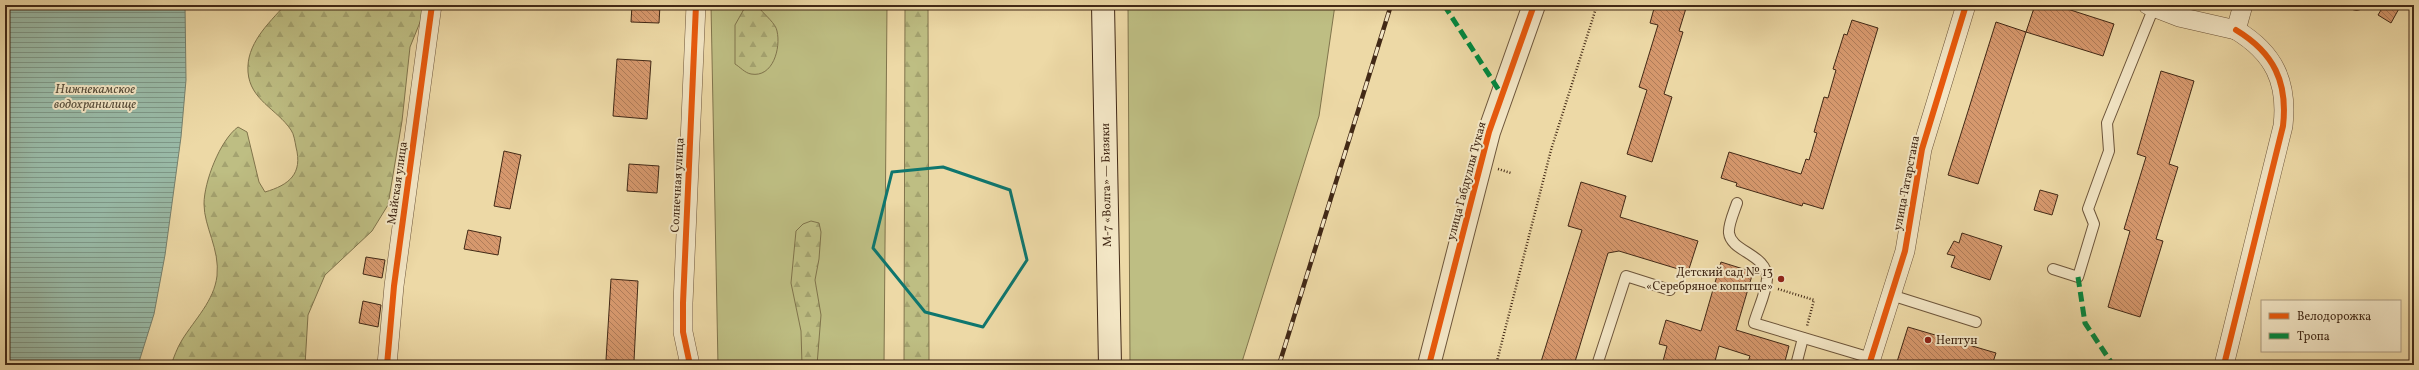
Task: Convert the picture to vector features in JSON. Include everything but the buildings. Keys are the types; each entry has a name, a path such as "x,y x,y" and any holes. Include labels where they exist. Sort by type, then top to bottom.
{"street":[{"name":"Майская улица","path":"387,365 394,286 432,5"},
{"name":"Солнечная улица","path":"690,365 683,332 683,303 696,5"},
{"name":"М-7 «Волга» — Бизяки","path":"1103,5 1110,365"},
{"name":"улица Габдуллы Тукая","path":"1429,365 1489,132 1534,5"},
{"name":"улица Татарстана","path":"1870,362 1905,251 1922,149 1966,5"},
{"path":"2236,30 2243,5"},
{"path":"2151,6 2179,17 2236,30 2250,39 2270,59 2281,82 2285,109 2283,126 2224,365"}],"lane":[{"path":"2054,269 2078,277 2094,224 2088,209 2108,151 2107,123 2151,6"},
{"path":"1737,203 1729,232 1731,240 1756,257 1766,270 1765,286 1754,323 1804,338 1870,362"},
{"path":"1597,365 1626,276 1670,290"},
{"path":"1891,295 1976,322"},
{"path":"1796,365 1804,338"}],"path":[{"path":"1496,365 1551,150 1597,5"},
{"path":"1765,286 1814,300 1804,338"}],"highlighted area":[{"path":"943,167 1010,190 1027,260 983,327 925,312 873,248 892,172"}],"green space":[{"path":"285,5 427,5 410,47 402,121 388,205 372,231 325,275 308,315 305,365 171,365 180,343 208,302 215,285 217,276 216,257 206,221 204,204 210,173 225,141 238,127 247,132 259,182 265,192 287,182 296,171 298,156 292,132 279,116 259,97 250,82 248,72 248,62 254,44 265,27"},
{"path":"711,5 887,5 884,365 718,365"},
{"path":"905,5 928,5 929,365 904,365"},
{"path":"1128,5 1335,5 1319,116 1241,365 1130,365"},
{"path":"744,9 760,9 777,31 778,45 774,60 770,67 759,74 751,74 735,64 735,25"},
{"path":"811,221 819,223 821,232 819,259 815,280 821,315 817,365 802,365 801,331 791,283 796,231 803,224"}],"water":[{"name":"Нижнекамское водохранилище","path":"5,5 185,5 186,80 181,137 165,255 154,314 138,365 5,365"}],"railway":[{"path":"1279,365 1391,5"}],"marked path":[{"path":"1444,5 1502,95"},
{"path":"2078,277 2085,323 2113,365"}],"cycle path":[{"path":"387,365 394,286 432,5"},
{"path":"690,365 683,332 683,303 696,5"},
{"path":"1429,365 1489,132 1534,5"},
{"path":"1869,365 1905,251 1922,149 1966,5"},
{"path":"2224,365 2283,126 2284,110 2283,96 2276,70 2260,49 2236,30"}],"place":[{"name":"Детский сад № 13 «Серебряное копытце»","path":"1781,279"},
{"name":"Нептун","path":"1928,340"}]}
